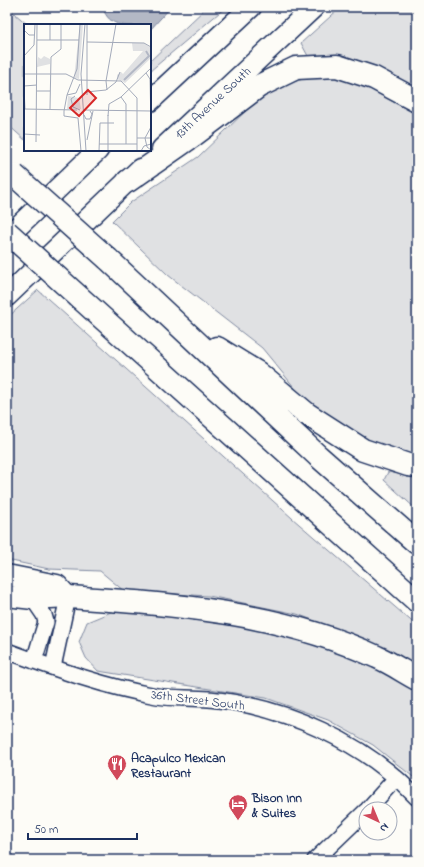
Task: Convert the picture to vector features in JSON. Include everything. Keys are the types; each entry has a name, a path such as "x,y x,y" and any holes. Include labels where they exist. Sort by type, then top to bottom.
{"highway":[{"path":"128,181 194,135 259,86 296,68 337,66 374,78 417,101"},
{"path":"10,172 108,259 318,456 417,543"},
{"path":"7,232 417,601"},
{"path":"176,323 258,374 307,414 363,450 408,465 417,466"},
{"path":"68,597 158,603 239,615 300,629 377,657 417,679"}],"main road":[{"path":"151,100 251,7"},
{"name":"13th Avenue South","path":"7,296 314,7"},
{"path":"294,26 321,7"},
{"path":"7,236 97,151"},
{"path":"7,575 57,585 68,597"},
{"path":"7,596 33,599 68,597"}],"street":[{"path":"53,668 68,597"},
{"path":"33,599 44,615 46,622 34,661"},
{"name":"36th Street South","path":"7,651 86,680 158,696 209,699 262,707 326,731 357,749 396,778 417,798"},
{"path":"375,801 396,778"},
{"path":"315,860 358,819"}],"shaded area":[{"path":"7,7 27,24 24,24 24,139 7,124"},
{"path":"106,7 171,7 151,29 151,24 118,24 112,21 104,11"},
{"path":"207,7 226,7 151,70 151,60"},
{"path":"341,7 417,7 417,93 308,56 301,43"},
{"path":"311,77 339,78 368,88 417,115 417,455 400,452 364,439 333,419 299,393 262,348 168,275 112,221 131,202 198,157 254,103 285,84"},
{"path":"38,290 292,518 417,626 417,666 367,641 297,614 209,596 124,591 100,571 49,569 7,560 7,318"},
{"path":"388,472 417,477 417,510 384,480"},
{"path":"172,611 277,630 390,671 417,687 417,780 373,745 328,720 266,698 98,671 86,658 79,642 87,622 111,612"}],"place":[{"name":"Acapulco Mexican Restaurant","path":"117,781"},
{"name":"Bison Inn & Suites","path":"238,821"}]}
